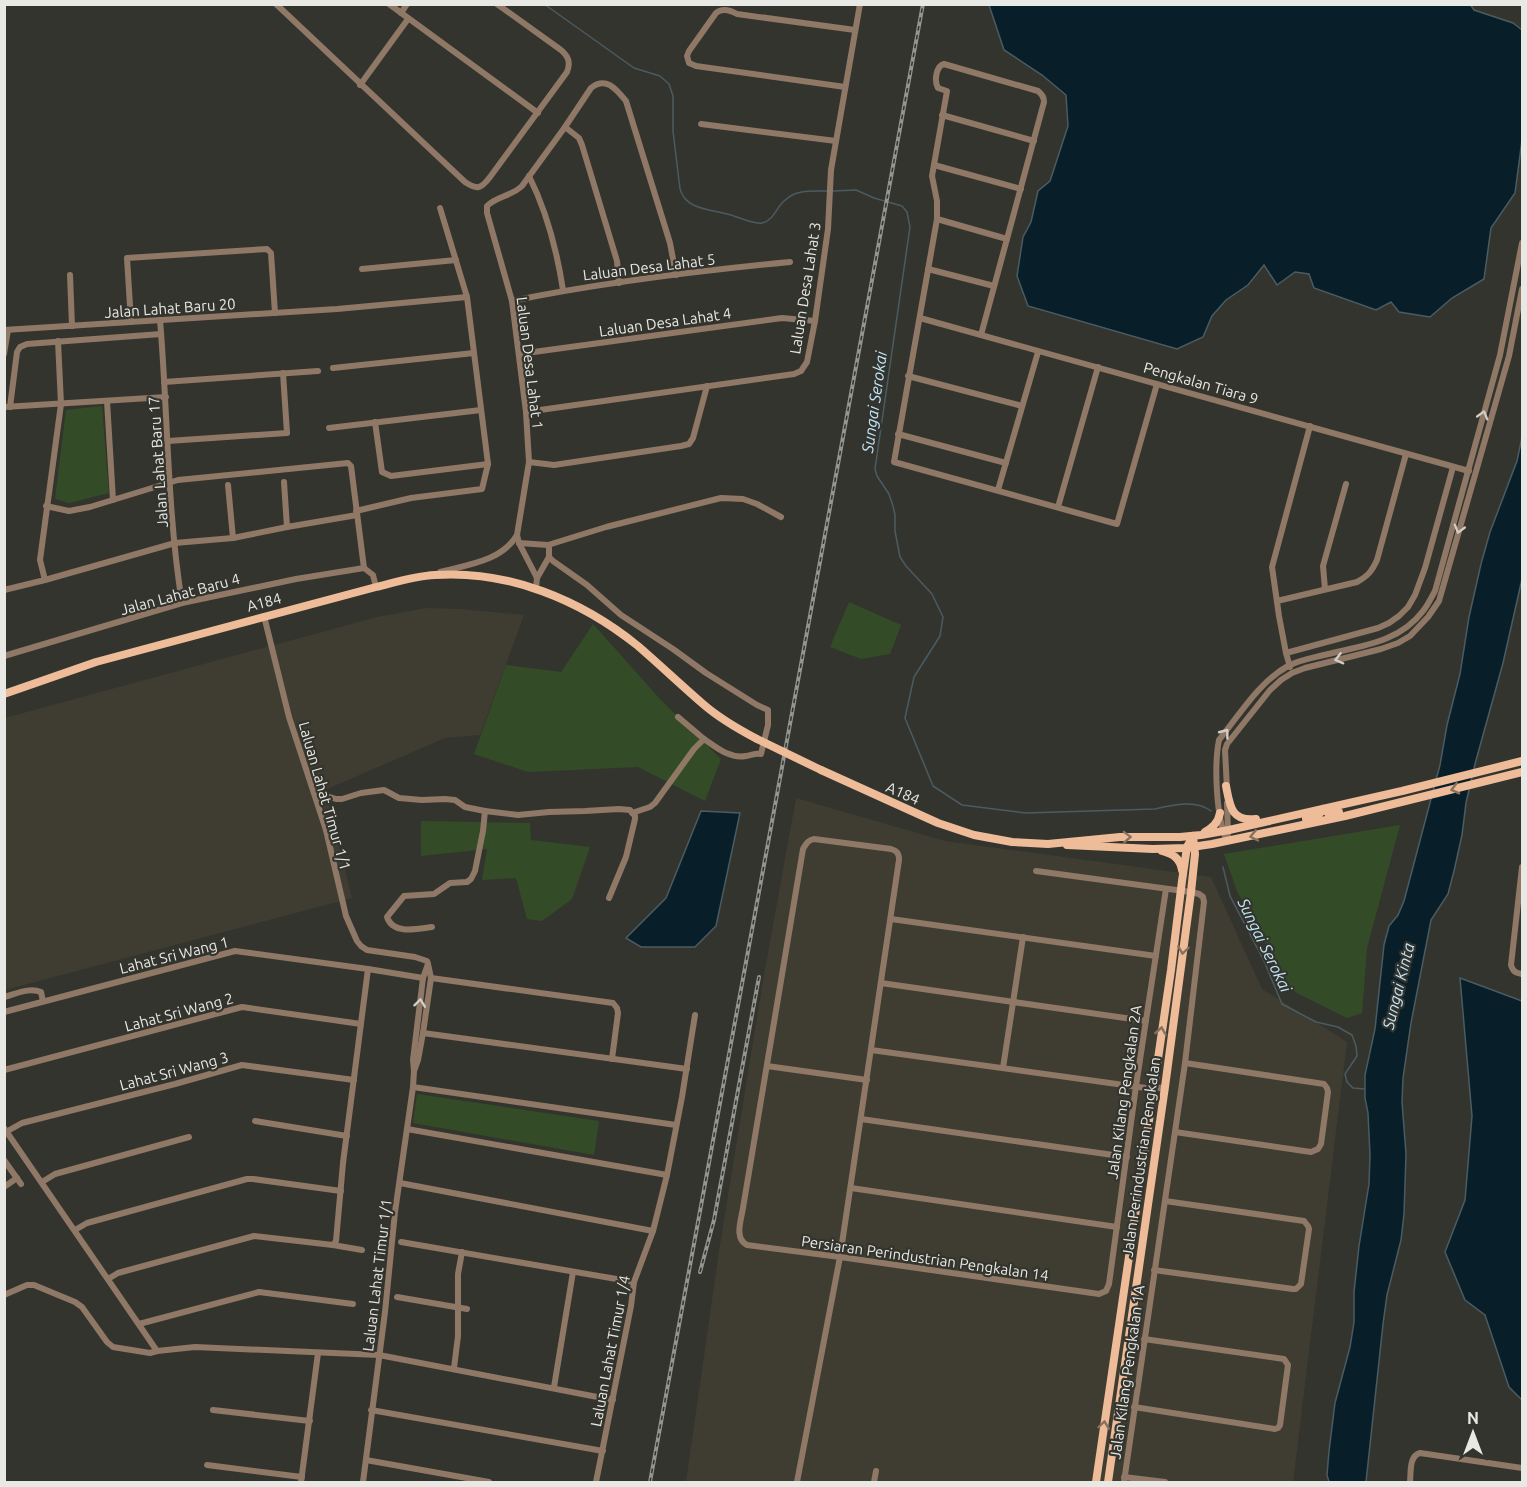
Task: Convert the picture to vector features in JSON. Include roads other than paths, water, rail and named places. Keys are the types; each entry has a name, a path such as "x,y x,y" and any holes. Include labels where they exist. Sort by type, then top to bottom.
{"main road":[{"name":"A184","path":"4,694 96,662 376,587 419,577 442,575 496,579 536,588 584,610 613,627 640,648 704,706 757,739 821,770 959,831 1012,842 1048,844"},
{"path":"1048,844 1120,837 1197,835 1226,830 1402,791 1522,761"},
{"path":"1048,844 1153,849 1212,844 1402,802 1522,772"},
{"path":"1226,786 1231,809 1238,817 1247,820 1284,817"},
{"path":"1323,809 1331,814 1355,808 1402,802"},
{"path":"1281,830 1297,821 1318,816 1323,809"},
{"path":"1197,835 1216,825 1220,813"},
{"name":"Jalan Perindustrian Pengkalan","path":"1096,1482 1171,970 1182,880 1191,847 1197,835"},
{"path":"1194,866 1212,844"},
{"name":"Jalan Perindustrian Pengkalan","path":"1108,1482 1191,892 1194,866 1191,847"},
{"path":"1153,849 1176,857 1182,867 1182,880"},
{"path":"1117,1335 1129,1337"}],"street":[{"path":"276,4 473,187 484,185 567,72 569,61 567,55 561,50 497,4"},
{"path":"389,4 538,113"},
{"path":"401,13 407,4"},
{"name":"Laluan Desa Lahat 3","path":"526,412 794,374 801,371 807,362 814,321 828,229 831,170 860,4"},
{"path":"845,87 696,66 689,63 687,56 716,13 721,10 855,30"},
{"path":"360,84 408,19"},
{"path":"981,335 1044,102 1042,94 1038,91 944,64 938,67 935,83 938,88 947,90 932,176 937,201 937,219 893,461 1117,524 1157,384"},
{"name":"Laluan Desa Lahat 1","path":"537,578 517,535 529,462 526,412 512,301 487,206 492,201 516,192 591,88 597,84 615,88 626,101 670,243 676,275"},
{"path":"942,116 1034,141"},
{"path":"701,124 836,141"},
{"path":"565,127 579,138 582,145 617,261 619,283"},
{"path":"934,165 1021,189"},
{"path":"529,176 540,196 558,260 563,290"},
{"path":"4,590 175,543 233,538 356,513 411,498 482,489 488,464 467,297 440,208"},
{"path":"937,219 1007,239"},
{"path":"1226,830 1220,813 1217,775 1219,740 1265,682 1290,665 1381,641 1399,634 1413,624 1425,610 1435,591 1500,356 1522,243"},
{"path":"131,322 127,258 267,249 271,252 275,313"},
{"path":"362,269 456,260"},
{"name":"Laluan Desa Lahat 5","path":"512,301 563,290 790,262"},
{"path":"928,269 994,286"},
{"path":"70,275 72,326"},
{"path":"1227,841 1225,750 1229,741 1270,690 1292,673 1305,668 1398,643 1410,636 1439,601 1509,356 1522,289"},
{"name":"Jalan Lahat Baru 20","path":"6,330 336,309 467,297"},
{"name":"Laluan Desa Lahat 4","path":"519,354 782,318 814,321"},
{"name":"Pengkalan Tiara 9","path":"920,318 1475,473"},
{"name":"Jalan Lahat Baru 17","path":"160,320 170,483 182,603"},
{"path":"4,354 6,330"},
{"path":"161,334 58,341 27,344 20,347 17,352 7,407 166,397"},
{"path":"45,580 40,560 61,404 58,341"},
{"path":"998,490 1038,352"},
{"path":"333,368 474,353"},
{"path":"1058,507 1098,367"},
{"path":"164,382 318,371"},
{"path":"168,441 287,433 283,374"},
{"path":"908,375 1022,406"},
{"path":"529,462 554,465 689,444 693,438 707,386"},
{"path":"107,401 113,500"},
{"path":"329,428 481,410"},
{"path":"375,422 382,472 391,476 488,464"},
{"path":"1292,673 1286,653 1272,567 1310,426"},
{"path":"898,434 1006,463"},
{"path":"1277,601 1357,582 1371,572 1377,560 1406,454"},
{"path":"46,506 69,511 90,507 178,480 348,462 351,466 364,568 373,575 376,587"},
{"path":"1286,653 1378,628 1389,623 1408,607 1425,568 1453,467"},
{"path":"284,482 287,527"},
{"path":"1325,589 1323,566 1346,484"},
{"path":"228,485 233,538"},
{"path":"519,543 548,545 606,527 721,498 743,499 781,517"},
{"path":"441,572 492,557 507,548 517,535"},
{"path":"536,588 537,578 549,557 548,545"},
{"path":"549,557 587,585 621,615 706,673 768,710 768,725 761,754 745,757 732,756 704,739 678,717"},
{"name":"Jalan Lahat Baru 4","path":"4,656 182,603 296,579 364,568"},
{"name":"Laluan Lahat Timur 1/1","path":"264,616 289,717 326,830 346,916 357,941 367,950 416,957 428,964 431,978 423,1033 414,1071"},
{"path":"633,813 655,803 694,749 704,739"},
{"path":"1217,775 1225,774"},
{"path":"314,792 342,799 361,793 384,790 399,798 455,800 465,807 518,815 619,808 630,810 635,819 626,857 609,898"},
{"path":"432,927 398,929 390,924 387,917 404,896 434,894 450,883 467,882 471,879 475,871 485,811"},
{"path":"797,1482 840,1257 851,1188 891,919 899,860 896,851 891,849 809,840 803,849 767,1066 867,1080"},
{"path":"1522,867 1519,924 1511,965 1516,974 1522,974"},
{"path":"1036,871 1191,892"},
{"name":"Jalan Kilang Pengkalan 2A","path":"1099,1294 1106,1291 1109,1284 1166,889"},
{"name":"Jalan Kilang Pengkalan 1A","path":"1124,1479 1185,1063 1204,902 1201,895 1191,892"},
{"path":"891,919 1156,956"},
{"path":"1003,1068 1023,937"},
{"name":"Lahat Sri Wang 1","path":"4,1011 235,951 423,978"},
{"name":"Laluan Lahat Timur 1/1","path":"363,1482 414,1071 413,1060 423,978 428,964"},
{"path":"333,1245 336,1241 368,969"},
{"path":"431,978 609,1002 616,1006 618,1013 612,1059"},
{"path":"881,983 1146,1021"},
{"path":"4,997 36,990 41,993 43,1001"},
{"name":"Lahat Sri Wang 2","path":"4,1070 242,1008 361,1024"},
{"name":"Laluan Lahat Timur 1/4","path":"596,1482 634,1282 653,1231 667,1175 695,1015"},
{"path":"423,1033 687,1070"},
{"path":"871,1050 1153,1089 1165,1087"},
{"path":"1174,1132 1315,1151 1321,1144 1328,1092 1326,1086 1320,1083 1185,1063"},
{"name":"Lahat Sri Wang 3","path":"5,1131 22,1123 242,1065 354,1080"},
{"name":"Persiaran Perindustrian Pengkalan 14","path":"767,1066 739,1232 741,1240 747,1245 1099,1294"},
{"path":"412,1087 676,1125"},
{"path":"861,1119 1127,1157"},
{"path":"255,1121 347,1136"},
{"path":"407,1129 667,1175"},
{"path":"5,1131 157,1351"},
{"path":"42,1182 55,1174 189,1137"},
{"path":"4,1160 19,1181 4,1186"},
{"path":"75,1230 87,1223 247,1179 341,1191"},
{"path":"400,1183 653,1231"},
{"path":"851,1188 1117,1227"},
{"path":"1154,1270 1296,1289 1301,1284 1309,1229 1304,1221 1165,1201"},
{"path":"108,1279 118,1273 254,1236 362,1250"},
{"path":"401,1242 634,1282"},
{"path":"453,1368 458,1336 458,1274 462,1252"},
{"path":"554,1387 573,1272"},
{"path":"4,1295 27,1285 34,1285 75,1302 82,1307 113,1347 150,1353 195,1347 379,1355 613,1400"},
{"path":"139,1324 259,1292 354,1304"},
{"path":"397,1297 467,1309"},
{"path":"1134,1407 1278,1428 1280,1425 1288,1365 1286,1361 1144,1339"},
{"path":"207,1466 302,1480 318,1353"},
{"path":"1122,1384 1137,1387"},
{"path":"213,1410 310,1421"},
{"path":"371,1410 603,1451"},
{"path":"1410,1482 1413,1458 1420,1453 1522,1468"},
{"path":"366,1460 489,1482"},
{"path":"874,1482 876,1471"},
{"path":"1124,1479 1165,1482"}],"water":[{"path":"1470,4 1474,10 1513,23 1522,30 1522,140 1515,193 1491,228 1484,279 1452,298 1430,317 1399,312 1391,302 1376,310 1314,288 1309,274 1295,272 1277,285 1264,265 1248,285 1226,300 1212,316 1203,337 1177,349 1028,306 1017,276 1023,237 1031,222 1038,191 1050,181 1068,126 1066,95 1042,75 1004,50 989,5"},
{"name":"Sungai Kinta","path":"1522,437 1522,579 1503,663 1475,764 1448,894 1431,920 1411,1023 1402,1102 1406,1154 1404,1214 1401,1240 1387,1295 1366,1482 1329,1482 1327,1475 1335,1403 1350,1347 1354,1322 1354,1292 1359,1246 1369,1184 1370,1155 1365,1075 1375,1029 1384,945 1389,926 1398,915 1404,901 1440,765 1481,564 1490,532 1517,461"},
{"path":"701,811 740,813 716,926 695,947 641,947 626,938 666,898"},
{"path":"1460,978 1522,1001 1522,1400 1509,1387 1485,1315 1465,1300 1445,1252 1465,1200 1472,1116"}],"waterway":[{"name":"Sungai Serokai","path":"544,4 634,68 660,76 669,84 673,96 673,131 680,189 688,202 701,208 762,223 772,217 781,204 794,194 828,191"},
{"name":"Sungai Serokai","path":"833,191 856,190 902,206 907,212 910,227 875,469 893,506 900,557 932,594 943,617 940,636 914,677 905,718 933,786 962,805 1025,813 1155,809 1184,804 1198,805 1211,811"},
{"name":"Sungai Serokai","path":"1223,867 1230,896 1264,961 1282,1004 1316,1022 1338,1027 1352,1035 1357,1056 1345,1074 1347,1082 1353,1088 1364,1089"}],"railway":[{"path":"650,1482 923,4"},
{"path":"700,1272 714,1220 759,977"}]}
